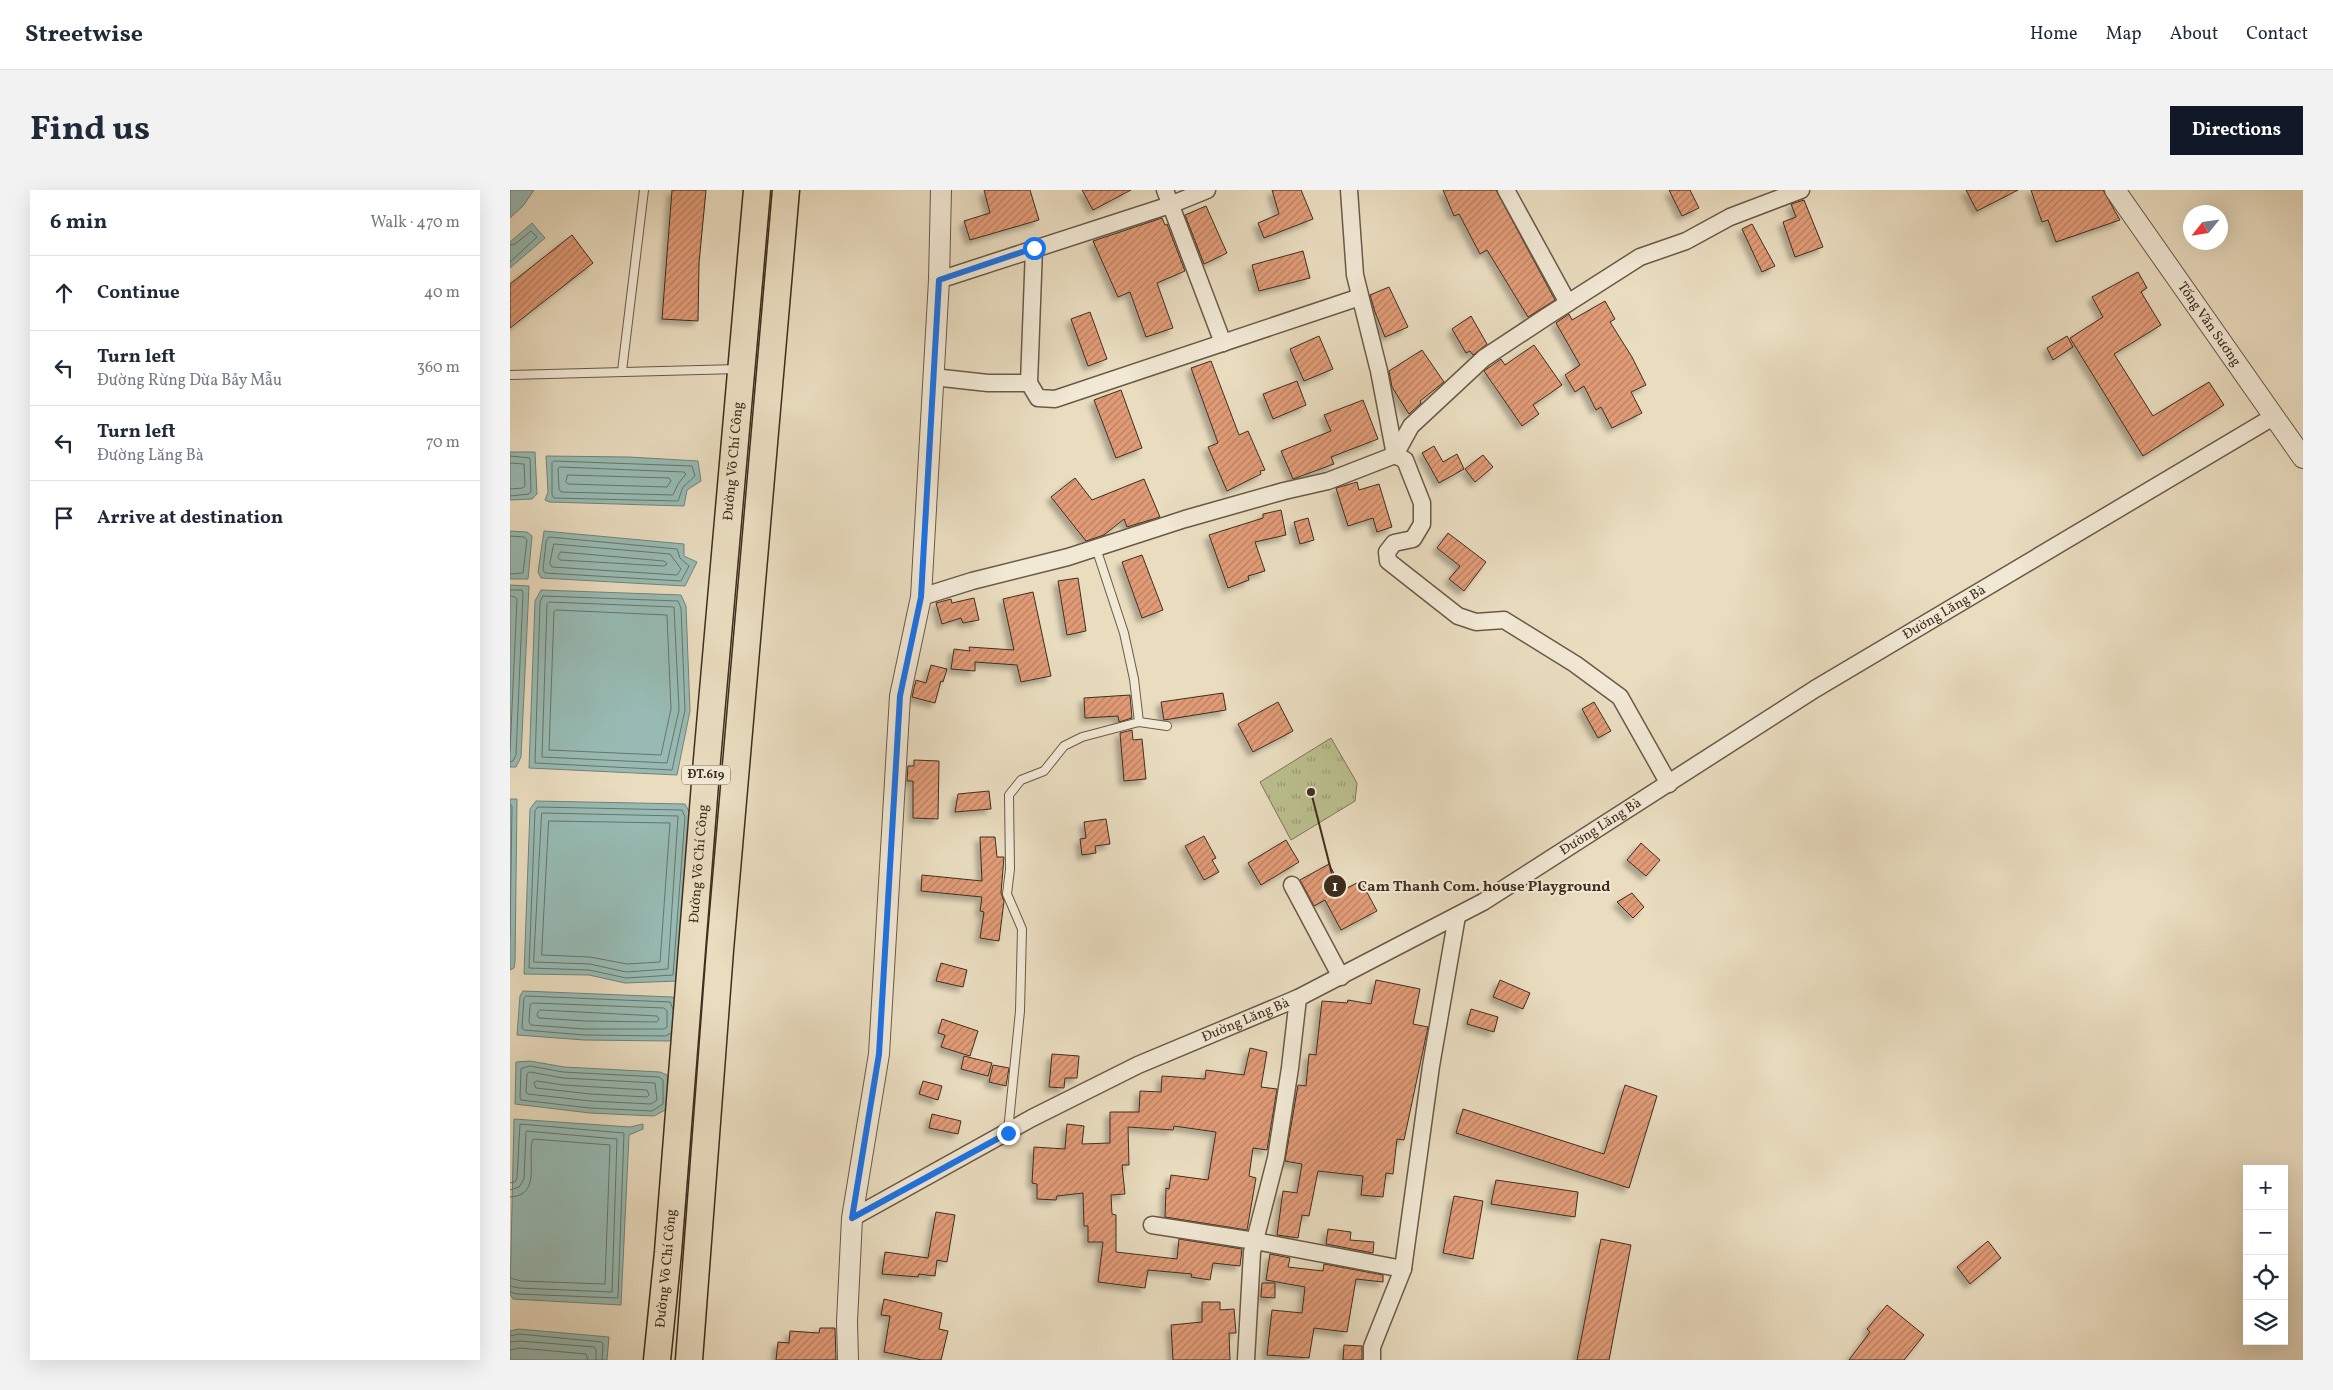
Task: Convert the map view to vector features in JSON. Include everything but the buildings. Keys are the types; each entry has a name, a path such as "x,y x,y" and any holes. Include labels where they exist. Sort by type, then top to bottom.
{"main road":[{"name":"Đường Võ Chí Công","path":"657,1360 668,1252 706,771 757,190"},
{"name":"Đường Võ Chí Công","path":"689,1360 720,950 786,190"}],"street":[{"path":"848,1360 847,1322 852,1218 879,1054 900,696 921,597 939,280 941,190"},
{"path":"939,280 1034,248 1168,197 1207,190"},
{"path":"1348,190 1355,275 1379,371 1395,455"},
{"path":"1506,190 1568,303"},
{"path":"921,597 1096,548 1186,519 1284,491 1328,481 1395,455 1411,426 1484,358 1568,303 1640,257 1686,241 1730,217 1801,190"},
{"name":"Tống Văn Sương","path":"2114,190 2303,458"},
{"path":"1168,197 1223,343"},
{"path":"1034,248 1028,383 1038,398 1054,400 1360,297"},
{"path":"933,377 988,383 1028,383"},
{"name":"Đường Lăng Bà","path":"852,1218 1032,1118 1138,1065 1298,998 1483,902 1815,689 2273,418"},
{"path":"1395,455 1405,460 1422,503 1422,524 1413,539 1394,543 1387,552 1388,561 1458,616 1476,622 1504,620 1575,664 1620,697 1669,784"},
{"path":"1292,885 1341,977"},
{"path":"1372,1360 1372,1347 1403,1268 1431,1066 1457,916"},
{"path":"1246,1360 1251,1270 1255,1240 1276,1158 1290,1068 1298,998"},
{"path":"1152,1225 1255,1240 1403,1268"}],"lane":[{"path":"622,371 644,190"},
{"path":"510,375 742,369"},
{"path":"1096,548 1124,633 1134,679 1139,722"},
{"path":"1008,1133 1020,1011 1022,929 1007,894 1010,869 1009,795 1021,780 1044,771 1064,746 1082,737 1139,722 1168,726"}],"green space":[{"path":"1331,738 1357,783 1355,801 1291,840 1260,782"}],"water":[{"path":"510,190 534,190 523,206 510,218"},
{"path":"532,223 545,238 510,268 510,242"},
{"path":"510,452 535,452 537,494 532,499 510,500"},
{"path":"546,456 629,457 698,461 701,481 687,490 684,506 549,502 545,500 548,492"},
{"path":"510,531 527,532 532,536 528,579 510,579"},
{"path":"544,531 684,544 684,556 697,562 685,586 541,578 538,572"},
{"path":"510,585 529,586 521,757 516,767 510,767"},
{"path":"541,590 681,595 686,606 690,711 677,775 529,768 535,601"},
{"path":"510,799 517,799 515,962 514,968 510,970"},
{"path":"536,801 685,804 691,815 679,981 625,983 589,975 524,974 530,809"},
{"path":"523,991 672,997 677,999 679,1033 669,1041 584,1040 517,1035 520,996"},
{"path":"530,1061 564,1067 660,1072 667,1075 669,1108 654,1116 590,1113 515,1104 516,1062"},
{"path":"514,1119 630,1127 643,1124 643,1129 629,1135 621,1305 513,1299 510,1294"},
{"path":"518,1329 609,1337 607,1360 510,1360 510,1331"}],"place":[{"name":"Cam Thanh Com. house Playground","path":"1311,792"}],"route":[{"path":"1008,1133 852,1218 879,1054 900,696 921,597 939,280 1034,248"}]}
